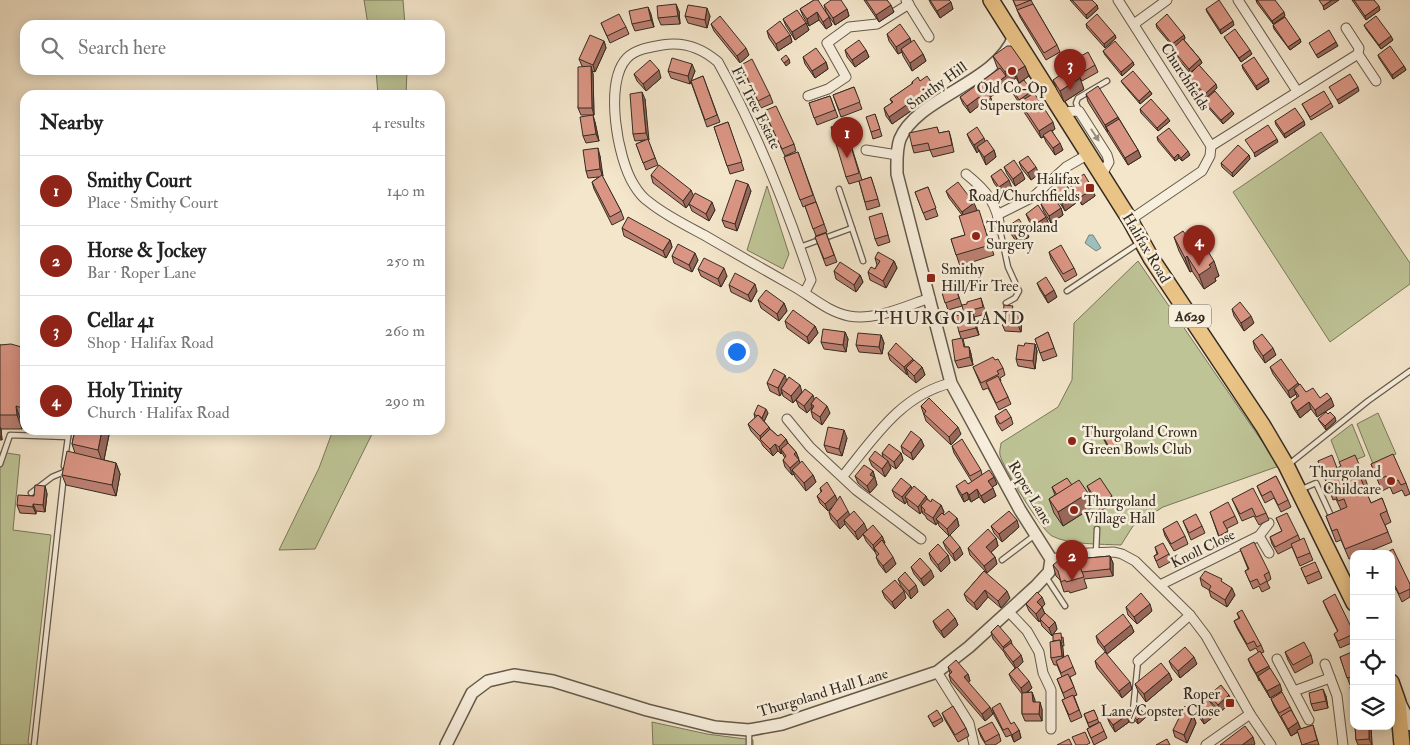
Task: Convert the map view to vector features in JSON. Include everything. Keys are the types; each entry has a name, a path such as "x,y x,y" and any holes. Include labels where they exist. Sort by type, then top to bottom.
{"highway":[{"name":"Halifax Road","path":"996,3 1014,36 1087,155 1130,220 1151,258 1258,418 1287,466 1350,595"},
{"path":"1392,685 1398,702 1402,745"}],"main road":[{"path":"1398,702 1410,724"}],"street":[{"name":"Churchfields","path":"1118,0 1210,146"},
{"path":"1134,24 1167,0"},
{"path":"1238,0 1297,91"},
{"path":"808,96 828,89 846,77 827,43 849,27 878,24 907,2 929,38"},
{"path":"1346,28 1359,48 1358,54 1376,81"},
{"name":"Smithy Hill","path":"897,171 897,155 900,140 914,120 976,78 1009,46 1014,36"},
{"name":"Fir Tree Estate","path":"805,292 810,280 772,170 718,62 705,51 688,45 668,44 642,49 628,57 618,74 614,91 616,121 623,154 633,184 648,201 671,217 805,292 835,312 851,316 869,316 930,298"},
{"path":"1130,220 1202,171 1210,156 1210,146 1358,54"},
{"path":"1061,112 1079,111 1107,155 1109,162 1101,176"},
{"path":"866,150 897,155"},
{"path":"999,214 1033,197 1066,167 1087,155"},
{"name":"Roper Lane","path":"897,171 951,383 1020,510 1051,559"},
{"path":"966,174 990,197 999,214 1000,230"},
{"path":"843,476 887,422 905,404 920,394 951,383"},
{"path":"787,419 810,447 856,490 921,539"},
{"name":"Knoll Close","path":"1160,585 1259,536 1269,523"},
{"name":"Knoll Close","path":"1259,536 1269,553"},
{"path":"1051,559 1096,553 1122,554 1134,561 1190,615 1206,636 1250,714 1271,745"},
{"name":"Thurgoland Hall Lane","path":"446,745 472,693 488,681 514,675 553,681 647,710 715,727 749,730 782,724 937,672 1009,612 1045,576 1051,566 1051,559"},
{"path":"1009,612 1028,631 1039,652 1043,673 1051,690 1051,729"},
{"path":"1138,661 1190,615"},
{"path":"1277,659 1309,720"},
{"path":"1325,664 1341,716 1343,745"},
{"path":"937,672 969,723 974,745"},
{"path":"1294,691 1330,678"},
{"path":"1206,745 1250,714"}],"lane":[{"path":"1079,111 1076,103 1078,98 1107,81"},
{"path":"838,189 863,261"},
{"path":"800,247 852,228"},
{"path":"1000,230 1008,267 1018,291 1015,298 1006,303"},
{"path":"1067,291 1142,241"},
{"path":"1287,466 1368,401 1410,372"},
{"path":"0,464 10,435 68,437 34,745"},
{"path":"31,493 52,477 64,472"},
{"path":"1298,490 1316,483 1332,518"},
{"path":"1096,553 1098,529"},
{"path":"1002,560 1036,534"},
{"path":"1045,576 1065,606"},
{"path":"1132,720 1138,661"},
{"path":"749,730 749,745"}],"green space":[{"path":"364,0 403,0 405,20 367,20"},
{"path":"376,75 407,75 406,90 378,90"},
{"path":"1321,132 1410,263 1410,284 1330,342 1233,192"},
{"path":"767,186 789,254 783,269 747,250"},
{"path":"1138,261 1279,466 1163,507 1133,526 1121,545 1086,544 1059,539 1047,532 1015,484 1002,461 1000,455 1001,443 1058,407 1072,380 1074,323"},
{"path":"1378,413 1396,454 1373,464 1357,424"},
{"path":"1352,424 1365,456 1341,466 1331,440"},
{"path":"331,435 372,435 315,549 279,550 319,468"},
{"path":"0,452 20,455 13,530 51,535 28,743 31,745 0,745"},
{"path":"652,722 707,734 753,740 753,745 653,745"}],"water":[{"path":"1089,235 1093,235 1101,248 1096,251 1085,243"}],"building":[{"path":"814,0 818,0 829,17 823,22 817,12 807,19 800,9"},
{"path":"831,0 841,0 847,9 833,18 824,5"},
{"path":"866,0 887,0 891,5 876,15"},
{"path":"930,0 949,0 951,2 937,11"},
{"path":"1013,0 1031,0 1016,6"},
{"path":"1072,0 1092,0 1097,5 1086,15"},
{"path":"1219,0 1233,21 1220,30 1206,9"},
{"path":"1257,0 1275,0 1284,12 1272,21"},
{"path":"1319,0 1332,0 1323,6"},
{"path":"1354,0 1374,0 1379,6 1365,16"},
{"path":"676,4 678,16 658,18 657,6"},
{"path":"1033,4 1057,45 1044,53 1017,10"},
{"path":"688,5 707,8 705,20 685,16"},
{"path":"648,7 651,20 632,24 629,11"},
{"path":"797,10 806,23 792,32 783,19"},
{"path":"619,14 626,27 607,36 601,23"},
{"path":"1097,14 1115,35 1104,44 1086,24"},
{"path":"1167,14 1184,35 1172,44 1156,24"},
{"path":"720,16 746,48 737,56 711,24"},
{"path":"1376,16 1391,36 1379,45 1364,25"},
{"path":"1285,17 1300,39 1288,47 1273,25"},
{"path":"780,21 790,35 776,44 767,31"},
{"path":"900,24 910,38 896,47 887,34"},
{"path":"1235,29 1250,50 1239,58 1224,37"},
{"path":"1329,30 1336,42 1316,55 1309,43"},
{"path":"590,35 604,41 593,65 579,59"},
{"path":"1183,39 1200,59 1189,69 1172,49"},
{"path":"859,40 866,50 852,60 845,50"},
{"path":"914,40 923,54 910,63 901,49"},
{"path":"1115,41 1133,62 1121,72 1103,51"},
{"path":"1007,46 1011,46 1025,66 1015,72 1012,67 1005,72 993,56"},
{"path":"1390,46 1404,66 1392,75 1378,55"},
{"path":"816,48 826,62 812,71 803,57"},
{"path":"1088,52 1095,65 1080,74 1072,61"},
{"path":"786,55 789,59 784,63 781,59"},
{"path":"1254,57 1268,78 1256,86 1242,65"},
{"path":"672,58 692,64 688,76 668,71"},
{"path":"752,59 770,95 758,101 741,65"},
{"path":"650,60 659,70 643,84 634,74"},
{"path":"1199,65 1216,84 1205,94 1188,76"},
{"path":"591,66 592,108 578,108 578,67"},
{"path":"1072,67 1080,78 1060,91 1053,80"},
{"path":"1000,68 1006,76 986,91 991,98 983,103 979,97 967,106 960,97"},
{"path":"1133,71 1150,91 1139,101 1121,81"},
{"path":"1350,74 1358,87 1337,100 1329,87"},
{"path":"703,76 717,115 705,120 691,81"},
{"path":"927,76 934,86 889,117 884,108 893,102 890,99 913,83 918,77 920,81"},
{"path":"1024,80 1032,91 1019,100 1012,88"},
{"path":"1098,86 1118,117 1105,125 1086,94"},
{"path":"854,87 860,102 839,110 833,95"},
{"path":"1215,91 1232,111 1221,120 1204,101"},
{"path":"1324,91 1331,103 1310,117 1302,104"},
{"path":"642,92 646,133 633,134 630,94"},
{"path":"1034,93 1053,122 1039,131 1020,102"},
{"path":"830,96 835,110 814,118 809,103"},
{"path":"1151,99 1168,118 1157,128 1140,109"},
{"path":"776,106 794,144 782,149 764,111"},
{"path":"1295,108 1304,121 1284,134 1275,121"},
{"path":"875,114 880,129 871,132 866,117"},
{"path":"593,115 596,134 583,136 580,117"},
{"path":"1119,119 1138,150 1125,158 1106,127"},
{"path":"728,122 742,162 727,166 714,127"},
{"path":"844,123 859,173 846,177 831,127"},
{"path":"1268,125 1277,139 1254,153 1245,140"},
{"path":"937,127 939,133 949,131 952,145 930,150 928,143 912,146 909,133"},
{"path":"977,127 984,138 974,145 967,134"},
{"path":"1169,128 1188,151 1181,158 1178,154 1174,158 1157,137"},
{"path":"1051,130 1060,143 1053,148 1043,135"},
{"path":"648,139 655,158 643,163 636,144"},
{"path":"987,140 994,150 984,157 977,147"},
{"path":"1238,145 1249,155 1232,173 1221,163"},
{"path":"598,148 600,169 586,171 583,150"},
{"path":"798,152 813,195 800,200 784,157"},
{"path":"1028,156 1036,167 1028,173 1019,162"},
{"path":"1014,160 1022,172 1013,179 1004,167"},
{"path":"659,165 691,190 683,201 651,175"},
{"path":"1001,169 1009,180 999,187 991,176"},
{"path":"1084,174 1093,189 1079,198 1070,184"},
{"path":"602,175 621,211 610,217 592,182"},
{"path":"871,177 878,199 865,202 859,181"},
{"path":"736,180 748,184 735,224 722,220"},
{"path":"958,182 974,203 962,212 946,191"},
{"path":"1065,182 1073,196 1062,204 1053,190"},
{"path":"928,187 936,208 923,213 915,192"},
{"path":"695,193 712,202 706,214 689,204"},
{"path":"1053,196 1061,208 1049,216 1041,204"},
{"path":"816,202 824,224 813,229 805,206"},
{"path":"1038,205 1046,217 1034,225 1026,214"},
{"path":"979,210 990,245 956,255 951,239 965,235 959,216"},
{"path":"882,213 888,235 875,239 869,217"},
{"path":"628,217 670,240 663,251 622,228"},
{"path":"1019,219 1026,230 1016,237 1008,226"},
{"path":"1183,231 1189,239 1198,232 1214,261 1209,265 1211,267 1199,275 1187,256 1185,258 1174,237"},
{"path":"826,233 834,255 824,259 815,237"},
{"path":"678,244 695,253 689,265 672,256"},
{"path":"1061,245 1074,268 1063,274 1049,252"},
{"path":"878,252 894,261 883,281 868,272 871,267 875,269 880,261 875,258"},
{"path":"704,258 724,268 718,279 698,269"},
{"path":"840,262 860,275 854,285 834,271"},
{"path":"735,273 755,284 748,295 729,285"},
{"path":"1046,277 1054,290 1045,296 1037,283"},
{"path":"955,285 959,298 945,303 941,289"},
{"path":"766,290 784,303 777,314 758,300"},
{"path":"981,298 983,307 972,310 976,328 959,332 955,316 964,314 962,305"},
{"path":"1240,302 1251,316 1241,323 1232,309"},
{"path":"1004,305 1013,306 1012,310 1020,310 1018,325 1002,324"},
{"path":"793,310 815,326 807,337 785,321"},
{"path":"823,329 845,332 843,345 821,342"},
{"path":"1048,332 1054,348 1040,353 1035,339"},
{"path":"858,333 881,335 879,347 856,345"},
{"path":"1262,334 1273,348 1263,356 1253,341"},
{"path":"962,338 964,347 969,347 970,357 955,361 952,340"},
{"path":"896,343 913,359 904,367 888,353"},
{"path":"1025,343 1035,344 1033,361 1016,359 1018,345 1024,346"},
{"path":"11,344 20,347 20,407 16,406 17,415 0,415 0,345"},
{"path":"993,357 995,360 998,359 1003,368 997,371 999,374 981,383 973,367"},
{"path":"1281,359 1298,383 1288,391 1270,367"},
{"path":"914,360 922,367 914,376 906,368"},
{"path":"774,369 785,375 778,388 767,383"},
{"path":"998,376 1008,397 996,403 986,382"},
{"path":"789,377 800,385 791,396 781,389"},
{"path":"1300,384 1306,392 1313,388 1320,398 1327,393 1331,398 1315,410 1309,402 1297,411 1291,402 1299,396 1294,389"},
{"path":"805,389 813,395 804,406 796,400"},
{"path":"816,397 827,406 820,417 811,411 814,406 811,404"},
{"path":"929,398 958,427 949,437 924,414 926,411 921,406"},
{"path":"758,405 766,409 762,418 754,414"},
{"path":"1006,409 1011,417 1000,424 995,416"},
{"path":"1326,412 1328,414 1330,412 1335,417 1325,426 1318,419"},
{"path":"758,415 769,427 760,436 748,424"},
{"path":"828,427 844,430 839,449 824,445"},
{"path":"770,429 778,436 781,434 786,439 779,447 775,444 770,449 760,439"},
{"path":"911,431 921,439 911,453 901,446"},
{"path":"1109,432 1118,446 1111,450 1103,437"},
{"path":"74,435 101,435 98,450 72,444"},
{"path":"962,439 981,470 970,476 952,446"},
{"path":"788,443 796,452 794,454 799,460 790,468 783,460 786,456 781,449"},
{"path":"889,444 901,453 894,462 882,453"},
{"path":"67,451 116,463 112,485 62,475"},
{"path":"875,451 888,461 882,469 869,459"},
{"path":"1393,454 1406,483 1401,485 1398,480 1389,483 1386,476 1378,480 1371,464"},
{"path":"1332,455 1337,468 1341,466 1339,462 1355,455 1365,478 1361,479 1371,503 1382,498 1387,511 1380,514 1388,532 1345,549 1337,529 1332,531 1326,516 1347,507 1344,499 1338,501 1332,488 1330,489 1318,461"},
{"path":"802,461 813,475 804,483 792,470"},
{"path":"864,465 873,471 870,475 874,477 867,486 855,476"},
{"path":"989,470 994,477 988,481 993,488 981,496 977,489 969,495 967,492 962,495 956,486 965,480 968,484"},
{"path":"1276,476 1288,500 1278,505 1271,491 1262,496 1257,486"},
{"path":"901,478 911,486 902,497 892,490"},
{"path":"1067,478 1072,485 1057,495 1052,487"},
{"path":"1100,478 1112,496 1099,504 1087,486"},
{"path":"1079,480 1088,493 1058,512 1049,499"},
{"path":"827,482 835,495 825,504 817,496 822,491 820,488"},
{"path":"35,485 45,486 43,505 33,504 33,507 17,505 18,495 34,496"},
{"path":"914,486 926,496 918,507 905,497"},
{"path":"1253,488 1266,513 1256,517 1252,508 1240,514 1232,499"},
{"path":"840,496 848,511 837,521 829,512"},
{"path":"927,499 931,502 932,499 941,505 933,518 924,512 925,510 921,506"},
{"path":"1228,502 1235,516 1223,522 1228,531 1219,536 1210,512"},
{"path":"854,511 864,523 855,532 844,520"},
{"path":"949,511 957,518 947,529 936,519 942,513 944,515"},
{"path":"1009,511 1017,520 999,534 991,526"},
{"path":"1287,513 1298,535 1275,547 1270,537 1282,531 1276,518"},
{"path":"1196,514 1202,526 1189,533 1183,521"},
{"path":"1177,521 1185,536 1171,544 1163,529"},
{"path":"873,525 882,536 873,545 863,534"},
{"path":"988,529 996,538 986,547 995,557 984,566 968,548"},
{"path":"950,535 960,547 953,554 943,542"},
{"path":"1304,538 1310,553 1297,558 1291,544"},
{"path":"882,540 893,557 883,566 876,557 879,554 874,548"},
{"path":"1254,542 1269,572 1264,575 1267,581 1260,585 1257,579 1250,582 1245,571 1249,569 1240,549"},
{"path":"1163,543 1169,554 1156,561 1154,556 1158,554 1155,547"},
{"path":"938,544 948,555 938,565 929,553"},
{"path":"1395,553 1410,584 1410,589 1399,594 1395,586"},
{"path":"1076,556 1084,577 1061,582 1058,571 1053,565 1059,560"},
{"path":"1110,556 1110,569 1082,572 1077,559"},
{"path":"920,558 931,570 921,579 911,567"},
{"path":"1315,562 1319,571 1305,577 1301,568"},
{"path":"984,571 1007,591 998,601 985,590 974,603 964,594"},
{"path":"1205,571 1222,579 1221,581 1232,588 1225,600 1209,590 1211,586 1200,578"},
{"path":"905,572 916,585 909,591 898,579"},
{"path":"895,580 904,591 892,602 882,591"},
{"path":"1037,592 1042,597 1037,602 1042,607 1036,614 1026,604"},
{"path":"1141,593 1150,604 1134,617 1126,607"},
{"path":"1335,594 1350,625 1350,636 1338,641 1334,634 1338,631 1323,601"},
{"path":"948,609 955,618 941,631 933,621"},
{"path":"1242,610 1261,645 1257,647 1254,641 1247,644 1234,621 1240,618 1237,613"},
{"path":"1045,613 1055,622 1049,628 1040,619"},
{"path":"1123,614 1131,625 1104,647 1096,636"},
{"path":"998,625 1011,640 1003,647 991,632"},
{"path":"1061,633 1062,643 1060,640 1053,641 1053,634"},
{"path":"1060,640 1062,656 1051,658 1050,642"},
{"path":"1304,642 1311,655 1293,665 1285,652"},
{"path":"1011,643 1021,655 1013,662 1003,649"},
{"path":"1185,647 1194,657 1178,671 1169,661"},
{"path":"1260,651 1269,666 1256,673 1248,659"},
{"path":"1105,652 1130,682 1119,691 1095,661"},
{"path":"1350,653 1350,677 1347,678 1340,657"},
{"path":"1068,655 1073,667 1061,673 1056,661"},
{"path":"956,660 968,674 964,677 990,707 982,714 949,675 952,672 948,667"},
{"path":"1161,663 1169,673 1144,694 1135,684"},
{"path":"1017,667 1029,681 1021,688 1009,674"},
{"path":"1270,668 1280,684 1267,691 1258,676"},
{"path":"1068,674 1074,687 1063,693 1057,679"},
{"path":"1221,685 1229,695 1218,705 1209,695"},
{"path":"1323,689 1326,701 1311,704 1309,693"},
{"path":"1032,692 1033,702 1040,702 1039,714 1022,714 1022,693"},
{"path":"1282,692 1290,707 1279,713 1271,699"},
{"path":"1073,695 1079,710 1069,715 1062,700"},
{"path":"1206,697 1214,707 1202,717 1194,707"},
{"path":"1000,703 1011,724 1014,722 1019,730 1012,735 1008,728 1003,730 992,708"},
{"path":"953,706 966,728 955,735 942,713"},
{"path":"1185,706 1193,715 1184,735 1173,730"},
{"path":"1121,707 1127,715 1113,725 1107,717"},
{"path":"1139,708 1144,713 1137,720 1132,714"},
{"path":"937,710 942,718 932,723 928,716"},
{"path":"1094,710 1098,719 1088,723 1084,714"},
{"path":"1291,710 1298,722 1288,729 1281,716"},
{"path":"992,722 999,734 985,742 978,729"},
{"path":"1100,722 1104,731 1091,738 1087,729"},
{"path":"1313,725 1317,740 1302,745 1297,730"},
{"path":"1245,726 1253,737 1242,745 1220,745"},
{"path":"1355,730 1369,730 1369,739 1356,740"},
{"path":"1085,732 1090,743 1076,745 1072,737"},
{"path":"1069,739 1072,745 1057,745"},
{"path":"1167,739 1170,745 1156,745"}],"place":[{"name":"Old Co-Op Superstore","path":"1012,71"},
{"name":"Cellar 41","path":"1070,90"},
{"name":"Smithy Court","path":"847,158"},
{"name":"Halifax Road/Churchfields","path":"1090,188"},
{"name":"Thurgoland Surgery","path":"976,236"},
{"name":"Holy Trinity","path":"1199,266"},
{"name":"Smithy Hill/Fir Tree","path":"931,278"},
{"name":"Thurgoland Crown Green Bowls Club","path":"1072,441"},
{"name":"Thurgoland Childcare","path":"1391,481"},
{"name":"Thurgoland Village Hall","path":"1074,510"},
{"name":"Horse & Jockey","path":"1072,581"},
{"name":"Roper Lane/Copster Close","path":"1230,703"}],"district":[{"name":"THURGOLAND","path":"950,318"}]}
